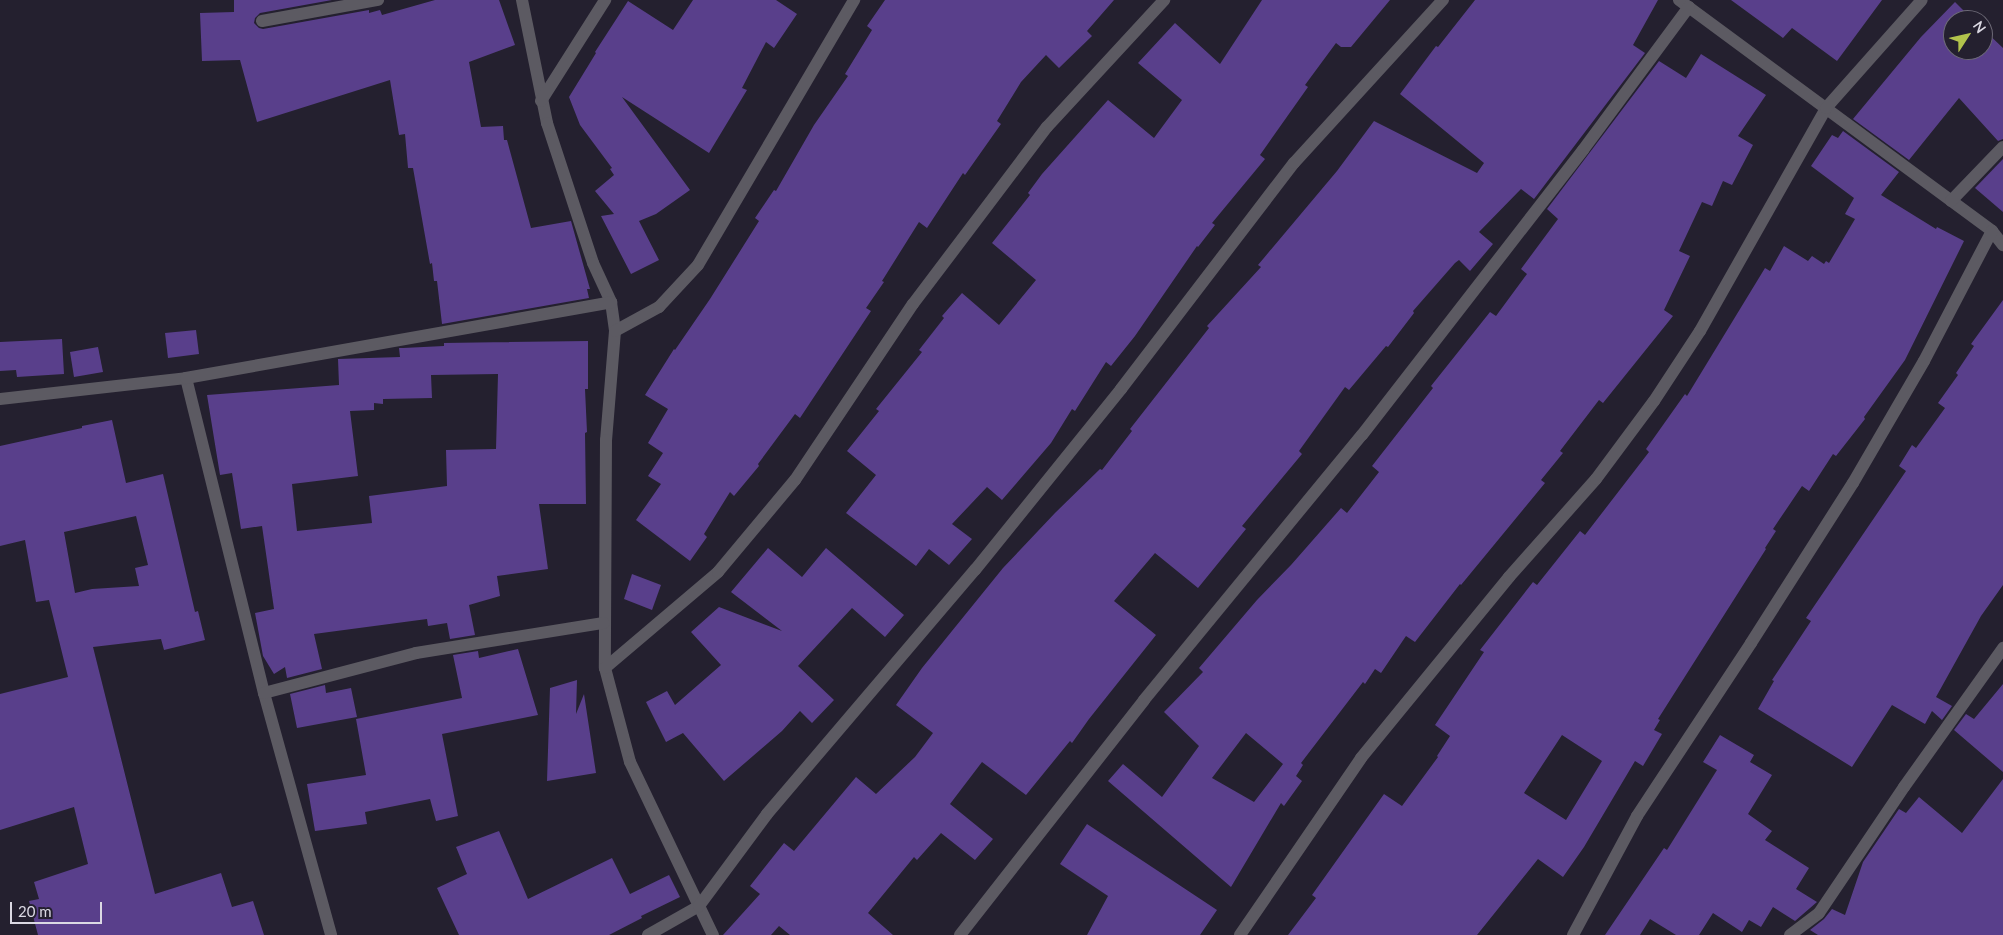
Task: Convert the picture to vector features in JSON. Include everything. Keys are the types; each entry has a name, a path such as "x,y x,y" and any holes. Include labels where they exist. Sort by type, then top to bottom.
{"street":[{"path":"262,21 378,0"},
{"path":"522,0 541,101 593,263 611,302 615,331 606,440 605,668 630,762 713,935"},
{"path":"541,101 605,0"},
{"path":"615,331 659,307 698,265 854,0"},
{"path":"605,668 718,572 794,480 914,304 1048,127 1164,0"},
{"path":"648,935 699,906 767,814 975,570 1121,390 1294,163 1443,0"},
{"path":"1240,935 1361,758 1509,577 1596,479 1654,401 1700,331 1826,108 1922,0"},
{"path":"960,935 1144,700 1362,435 1582,150 1684,4 1992,231 2003,245"},
{"path":"1951,201 2003,147"},
{"path":"1574,935 1637,816 1752,643 1853,483 1924,361 1992,231"},
{"path":"0,399 186,378 611,302"},
{"path":"186,378 264,693 331,935"},
{"path":"264,693 416,653 604,623"},
{"path":"1790,935 1819,913 1904,787 2003,648"}],"building":[{"path":"234,0 332,0 260,13 255,18 254,23 263,29 369,10 369,13 380,10 382,15 435,0 499,0 515,45 469,62 481,127 503,126 504,140 507,140 531,228 571,221 590,289 587,289 589,298 442,324 437,281 434,281 432,263 430,264 413,168 408,168 405,134 399,135 390,80 257,122 240,60 202,61 200,13 234,12"},
{"path":"693,0 776,0 797,14 774,48 766,42 742,88 747,90 709,153 622,97 690,190 656,214 639,221 659,260 631,274 601,216 614,214 595,191 614,175 610,169 612,168 580,125 569,97 628,1 673,30"},
{"path":"885,0 1114,0 1087,31 1092,36 1059,68 1046,55 1021,82 997,121 1001,124 965,175 963,173 927,228 919,222 882,281 884,282 866,308 871,311 800,418 795,414 758,464 759,466 734,496 730,492 704,534 707,537 690,561 636,520 661,484 648,476 663,453 648,443 668,409 645,395 674,349 710,299 759,221 755,218 774,190 776,191 814,125 848,76 845,74 872,30 867,26"},
{"path":"1262,0 1390,0 1351,47 1341,47 1336,43 1305,85 1308,87 1260,155 1265,159 1212,223 1215,225 1197,246 1135,336 1111,366 1106,362 1075,411 1072,409 1051,443 1002,500 987,487 952,524 972,539 949,565 929,549 916,566 846,513 876,475 847,451 879,411 876,409 922,352 919,350 944,318 942,316 962,293 999,325 1036,280 992,243 1030,195 1028,193 1042,174 1108,100 1154,138 1182,100 1138,63 1175,23 1220,64"},
{"path":"1475,0 1658,0 1633,45 1645,53 1534,199 1521,189 1479,232 1493,244 1470,271 1459,260 1455,263 1413,311 1414,313 1388,347 1386,346 1349,390 1345,387 1299,451 1302,454 1242,526 1246,529 1198,588 1155,553 1114,601 1156,635 1072,743 1070,741 1026,795 982,762 950,804 993,839 975,860 941,833 917,860 914,857 868,913 893,935 790,935 779,926 771,935 723,935 760,894 750,886 784,843 794,851 856,777 876,794 915,757 933,733 896,705 922,668 1003,568 1055,513 1100,469 1102,470 1132,431 1130,429 1209,328 1207,326 1261,267 1258,265 1337,171 1374,121 1477,173 1484,163 1400,94 1436,46 1438,47"},
{"path":"1731,0 1882,0 1837,61 1792,28 1783,38"},
{"path":"1955,2 1963,10 1947,10"},
{"path":"1943,14 1943,60 1993,60 1993,38 2003,48 2003,139 1998,141 1959,98 1909,160 1853,119 1921,37"},
{"path":"1701,54 1766,95 1738,136 1753,145 1732,185 1723,181 1712,206 1702,202 1679,251 1690,256 1664,310 1673,316 1603,403 1599,400 1560,451 1563,453 1541,480 1545,483 1460,584 1415,642 1406,636 1381,673 1375,669 1365,684 1363,682 1301,763 1303,765 1296,776 1302,781 1284,806 1281,803 1231,887 1108,781 1123,764 1162,797 1199,746 1164,712 1203,672 1199,668 1257,600 1291,565 1341,508 1347,513 1379,472 1372,466 1433,388 1431,386 1490,312 1496,316 1527,274 1521,269 1558,219 1547,209 1659,61 1686,78","holes":["1246,733 1283,764 1254,802 1212,778"]},
{"path":"1843,131 1899,172 1881,195 1936,229 1937,227 1964,241 1905,360 1864,417 1865,419 1836,456 1833,454 1809,491 1802,486 1773,529 1776,531 1766,549 1658,719 1660,720 1654,730 1662,734 1643,766 1635,761 1584,847 1563,877 1538,859 1477,935 1288,935 1316,898 1312,895 1384,794 1402,806 1438,757 1450,736 1435,725 1484,652 1480,650 1533,582 1537,585 1580,531 1585,535 1649,452 1646,449 1685,394 1687,396 1765,268 1770,271 1784,246 1808,261 1812,256 1824,264 1826,261 1829,263 1855,219 1845,214 1854,198 1811,166 1832,135 1838,138","holes":["1562,735 1602,761 1566,820 1524,793"]},
{"path":"2003,159 2003,212 1975,188"},
{"path":"2003,300 2003,585 1981,616 1936,697 1952,706 1942,720 1932,711 1925,724 1892,705 1852,767 1758,709 1774,681 1772,680 1811,621 1806,618 1906,471 1899,466 1912,445 1916,448 1945,408 1938,403 1958,375 1956,373 1974,346 1971,344"},
{"path":"196,330 199,354 168,358 165,333"},
{"path":"62,339 64,374 17,377 16,370 0,371 0,342"},
{"path":"588,341 588,389 585,389 587,432 585,433 586,504 539,504 548,569 497,576 500,596 469,605 475,635 450,639 447,623 428,626 427,619 314,634 322,669 287,678 285,667 274,674 263,656 255,613 274,609 262,526 241,529 232,473 220,475 207,395 339,385 338,359 400,357 399,348 444,346 444,343","holes":["498,374 496,449 446,450 447,486 369,496 372,523 297,531 292,484 358,476 350,411 374,410 374,403 383,404 383,399 432,398 431,375"]},
{"path":"98,347 103,372 74,377 70,352"},
{"path":"112,420 126,483 163,474 195,612 198,611 205,640 164,650 161,639 93,647 155,894 221,873 232,907 253,901 264,935 38,935 29,901 39,899 34,882 88,864 74,807 0,830 0,694 68,677 49,600 36,602 25,540 0,546 0,446 82,428 82,426","holes":["136,516 148,565 135,568 139,586 92,589 75,593 64,532"]},
{"path":"768,548 802,577 826,548 904,615 885,637 852,608 798,666 834,700 812,723 800,711 782,731 724,781 683,733 666,742 646,702 667,691 675,705 721,665 691,632 719,607 782,631 731,592"},
{"path":"632,574 661,585 652,610 624,599"},
{"path":"518,649 538,715 442,734 458,816 436,821 430,799 365,812 367,824 315,831 307,784 366,775 356,719 462,698 453,655 478,651 479,658"},
{"path":"577,680 576,714 584,694 596,773 547,781 550,688"},
{"path":"2003,684 2003,772 1954,730 1966,714 1974,719"},
{"path":"325,685 326,693 351,688 357,717 297,728 290,694"},
{"path":"1720,735 1754,755 1750,762 1772,775 1748,814 1772,831 1765,840 1809,868 1796,889 1817,902 1795,921 1773,907 1761,927 1749,920 1742,932 1713,913 1699,935 1676,935 1650,919 1640,935 1605,935 1664,848 1667,850 1717,770 1703,762"},
{"path":"2003,779 2003,935 1818,935 1810,930 1824,919 1832,909 1845,915 1863,862 1899,809 1906,813 1919,797 1962,833"},
{"path":"1087,824 1217,910 1200,935 1087,935 1108,896 1060,864"},
{"path":"499,831 528,899 612,858 630,894 669,875 680,897 641,916 642,918 609,935 459,935 437,888 467,874 456,847"}]}
